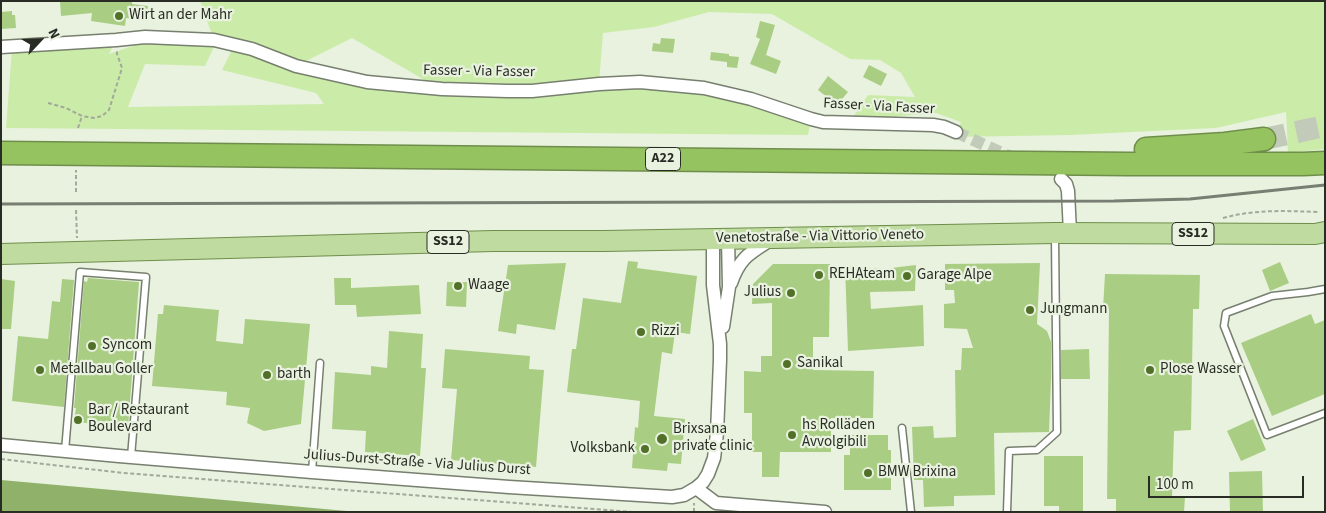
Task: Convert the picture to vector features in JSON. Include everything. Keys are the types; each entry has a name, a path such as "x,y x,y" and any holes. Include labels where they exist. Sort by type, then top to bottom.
{"highway":[{"name":"A22","path":"1,139 1127,150 1191,147 1264,139"},
{"name":"A22","path":"1,153 1109,163 1325,163"}],"main road":[{"name":"Venetostraße - Via Vittorio Veneto","path":"78,252 494,241 604,242 1063,233 1321,234"},
{"name":"SS12","path":"1,254 78,252"}],"street":[{"name":"Fasser - Via Fasser","path":"1,47 144,37 214,40 252,49 296,66 367,82 442,89 516,91 640,82 704,88 751,99 811,120 823,122 933,125 956,132"},
{"path":"1061,180 1066,184 1068,191 1063,233"},
{"path":"773,238 745,258 736,269 729,288 720,344 717,433 714,458 708,474 696,488 716,503 825,512"},
{"path":"720,239 729,288"},
{"path":"720,239 714,285 720,344"},
{"name":"Julius-Durst-Straße - Via Julius Durst","path":"1,445 312,472 628,495 672,497 684,495 696,488"}],"lane":[{"path":"1007,512 1009,451 1037,450 1057,432 1063,233"},
{"path":"65,451 80,272 146,277 132,417 131,457"},
{"path":"1325,289 1272,296 1226,313 1224,326 1267,435 1325,413"},
{"path":"312,472 320,363"},
{"path":"902,428 911,512"}],"path":[{"path":"48,103 66,108 82,116 94,118 102,116 109,110 122,68 117,54 116,40"},
{"path":"78,128 82,116"},
{"path":"76,163 76,192"},
{"path":"76,210 78,252"},
{"path":"1220,218 1270,210 1320,212"},
{"path":"1,459 123,473 633,512"}],"shaded area":[{"path":"200,1 1325,1 1325,149 1288,153 1286,112 1216,128 1070,135 955,137 961,122 936,113 851,120 868,95 915,97 901,73 880,60 850,59 772,14 709,12 654,27 603,33 599,83 704,88 811,119 808,135 6,128 12,48 116,40 109,54 147,41 214,47 205,66 145,64 128,107 324,104 316,93 222,70 232,50 296,67 440,89 352,38 296,66 214,40"},
{"path":"1,480 358,512 1,512"}],"building":[{"name":"Wirt an der Mahr","path":"60,1 132,1 132,4 148,6 146,21 126,18 125,26 91,21 92,13 61,16"},
{"path":"12,11 12,15 15,15 16,28 1,29 1,12"},
{"path":"760,21 775,25 766,55 781,61 776,74 750,64 760,39 756,37"},
{"path":"661,38 675,39 673,53 652,51 653,43 660,44"},
{"path":"711,52 739,57 737,68 727,67 727,62 710,60"},
{"path":"869,65 887,74 881,86 863,77"},
{"path":"828,76 848,92 837,105 818,90"},
{"path":"628,261 638,262 637,268 697,276 690,334 675,332 672,354 662,352 654,416 685,419 681,464 668,463 667,471 632,468 635,427 638,428 640,401 567,392 572,349 576,349 583,298 621,303"},
{"path":"1280,262 1289,283 1270,291 1262,270"},
{"path":"566,263 555,330 517,324 516,334 498,331 508,265"},
{"path":"1040,263 1037,324 1047,331 1051,342 1049,432 994,433 995,495 954,496 954,506 924,507 923,480 914,480 912,427 933,426 934,438 956,437 955,370 961,370 962,348 973,348 967,329 944,328 944,304 955,303 954,290 945,290 945,264"},
{"path":"773,264 830,264 829,337 813,337 813,370 874,371 873,418 831,418 831,452 780,452 779,477 762,477 762,452 752,452 752,413 744,413 744,371 761,372 761,356 772,356 772,303 752,304 753,284"},
{"path":"916,265 915,291 870,292 871,309 923,305 924,346 848,351 845,266 883,269"},
{"name":"Plose Wasser","path":"1105,274 1200,275 1199,309 1193,309 1191,430 1174,431 1172,497 1185,497 1184,512 1116,512 1116,499 1107,499 1109,309 1103,309"},
{"name":"Syncom","path":"88,278 139,282 128,428 74,421 84,281 87,282"},
{"path":"334,278 351,278 351,288 419,285 421,314 357,317 356,305 335,305"},
{"path":"1,279 15,281 11,329 1,329"},
{"name":"Metallbau Goller","path":"62,279 74,280 64,407 12,401 18,336 48,339 52,301 60,302"},
{"path":"447,282 467,282 466,307 446,306"},
{"path":"164,305 219,310 216,341 243,344 245,319 310,324 301,424 264,431 247,423 250,408 226,405 227,392 152,386 158,314 163,314"},
{"path":"1311,314 1315,324 1325,320 1325,394 1272,416 1241,343"},
{"path":"389,331 423,334 421,368 426,368 420,456 365,452 366,431 332,429 335,372 371,375 371,366 387,368"},
{"path":"445,349 530,356 529,369 544,370 536,467 451,460 457,389 442,388"},
{"path":"1089,349 1090,379 1061,379 1061,350"},
{"path":"1253,419 1266,450 1241,461 1227,431"},
{"name":"BMW Brixina","path":"850,435 888,435 888,450 891,450 891,490 844,490 844,455 850,455"},
{"path":"1044,456 1083,456 1083,512 1059,512 1059,506 1044,506"},
{"path":"1262,471 1263,512 1230,512 1229,472"}],"tunnel":[{"path":"1264,139 1325,126"},
{"path":"956,132 1013,158"}],"railway":[{"path":"1,204 1114,201 1190,199 1325,185"}],"place":[{"name":"Wirt an der Mahr","path":"119,16"},
{"name":"REHAteam","path":"819,275"},
{"name":"Garage Alpe","path":"907,276"},
{"name":"Waage","path":"458,286"},
{"name":"Julius","path":"791,293"},
{"name":"Jungmann","path":"1030,310"},
{"name":"Rizzi","path":"641,332"},
{"name":"Syncom","path":"92,346"},
{"name":"Sanikal","path":"787,364"},
{"name":"Metallbau Goller","path":"40,370"},
{"name":"Plose Wasser","path":"1150,370"},
{"name":"barth","path":"267,375"},
{"name":"Bar / Restaurant Boulevard","path":"78,420"},
{"name":"hs Rolläden Avvolgibili","path":"792,435"},
{"name":"Brixsana private clinic","path":"662,439"},
{"name":"Volksbank","path":"645,449"},
{"name":"BMW Brixina","path":"868,473"}]}
